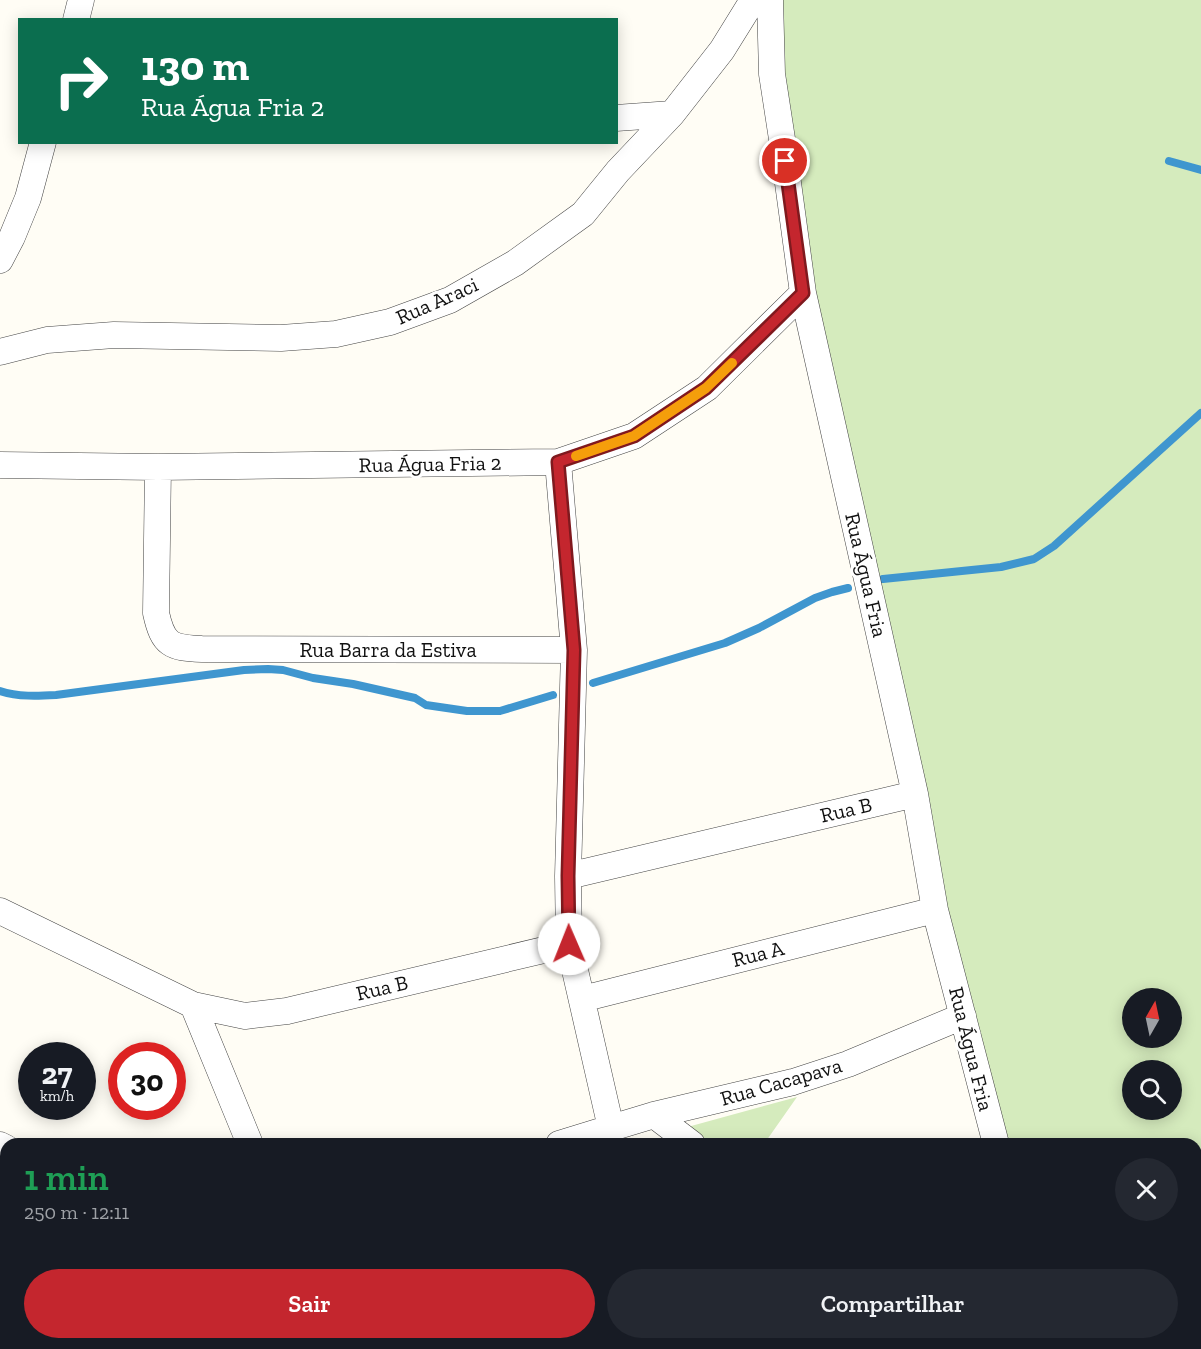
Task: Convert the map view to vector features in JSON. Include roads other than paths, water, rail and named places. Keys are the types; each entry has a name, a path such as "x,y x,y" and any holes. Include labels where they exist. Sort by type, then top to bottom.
{"street":[{"name":"Rua Araci","path":"0,352 47,340 114,335 281,338 336,334 390,322 450,300 515,263 583,214 618,171 672,114 722,50 753,0"},
{"name":"Rua Água Fria","path":"770,0 772,74 803,293 915,794 935,910 994,1138"},
{"path":"618,118 672,114"},
{"path":"0,260 6,235 28,198 42,144"},
{"name":"Rua Água Fria 2","path":"0,465 158,467 558,462 634,436 706,388 803,293"},
{"path":"558,462 574,650 568,876 569,944 582,999 607,1136"},
{"name":"Rua Barra da Estiva","path":"158,467 156,614 159,629 172,645 202,649 574,650"},
{"name":"Rua B","path":"568,876 915,794"},
{"name":"Rua A","path":"582,999 935,910"},
{"name":"Rua B","path":"0,911 193,1005 245,1016 287,1011 569,944"},
{"path":"193,1005 248,1138"},
{"name":"Rua Cacapava","path":"607,1136 654,1115 793,1083 848,1064 963,1016"},
{"path":"654,1115 684,1138"}],"waterway":[{"path":"1169,161 1201,170"},
{"path":"883,579 1001,567 1034,559 1054,546 1201,413"},
{"path":"593,683 725,643 815,598 848,588"},
{"path":"0,691 21,695 56,695 244,670 268,669 353,684 415,698 426,705 467,711 500,711 553,695"}]}
